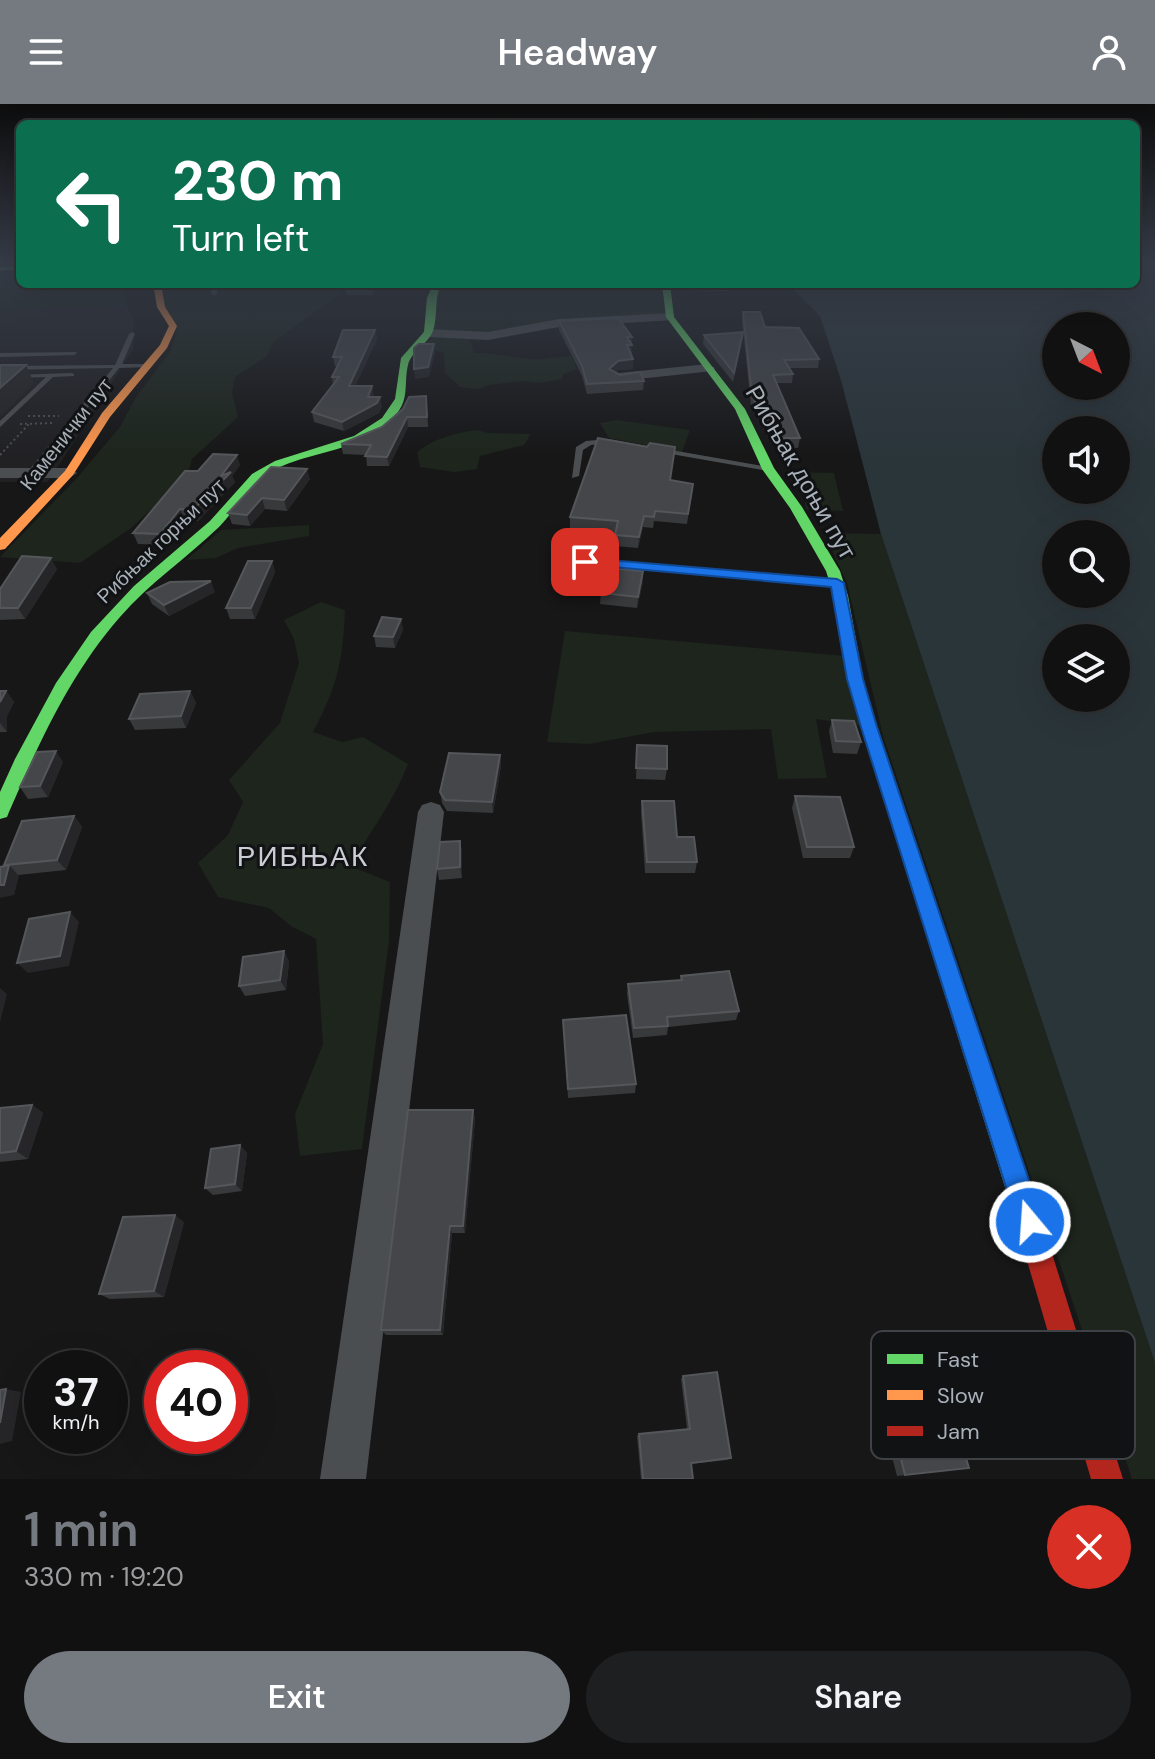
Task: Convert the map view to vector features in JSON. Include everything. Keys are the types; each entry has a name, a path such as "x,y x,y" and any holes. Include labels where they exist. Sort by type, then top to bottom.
{"street":[{"path":"159,326 164,346"},
{"path":"164,346 173,326"},
{"path":"429,326 428,333 488,336 542,326"},
{"name":"Рибњак доњи пут","path":"677,326 740,409 768,469 816,538 837,583 855,679 869,727 1064,1331"},
{"name":"Рибњак горњи пут","path":"0,812 35,734 99,631 145,583 217,522 263,470 337,445 386,421 403,396 401,356 409,344 428,333"},
{"name":"Каменички пут","path":"0,546 69,473 106,415 164,346"},
{"path":"619,377 708,368"},
{"path":"0,473 69,473"},
{"path":"343,1479 395,1076 409,1000 431,812"},
{"name":"Рибњак доњи пут","path":"1101,1459 1107,1479"}],"lane":[{"path":"32,472 118,366 132,334"},
{"path":"0,355 75,353"},
{"path":"0,368 148,366"},
{"path":"0,376 72,375"},
{"path":"0,425 51,376"},
{"path":"575,476 579,449 589,443 608,441 768,469"},
{"path":"585,562 837,583"}],"path":[{"path":"20,416 61,416"},
{"path":"0,455 30,423"},
{"path":"12,424 56,423"}],"shaded area":[{"path":"0,326 134,326 133,350 48,482 0,482"},
{"path":"174,326 295,326 273,342 267,356 235,377 232,393 238,417 192,459 187,476 131,528 80,563 0,557 76,479 120,427 136,397 170,352 177,333"},
{"path":"433,326 564,326 502,333 432,332"},
{"path":"823,326 1042,326 1042,400 1130,400 1130,326 1155,326 1155,1363 881,534 841,380"},
{"path":"435,337 469,339 474,353 536,359 571,356 577,369 562,375 562,379 539,383 524,381 479,389 460,387 445,373 444,352 413,349"},
{"path":"616,420 690,430 682,452 609,438 600,423"},
{"path":"478,430 531,434 524,445 480,456 477,469 454,472 420,467 417,452 423,447 462,432"},
{"path":"799,472 834,473 843,511 806,509"},
{"path":"309,525 309,536 238,548 216,558 186,560 221,530"},
{"path":"824,533 881,534 1155,1363 1155,1479 1132,1479 1125,1459 1135,1459 1135,1331 1082,1331 883,736 847,583"},
{"path":"321,602 345,610 344,628 337,674 313,732 342,742 363,737 408,764 389,804 350,866 390,882 389,941 362,1149 300,1156 295,1114 323,1044 316,939 291,926 269,908 218,897 198,863 228,835 243,802 229,780 280,723 299,663 294,639 284,620"},
{"path":"565,631 845,656 863,726 816,719 827,778 778,779 771,729 654,732 589,744 547,742"}],"building":[{"path":"562,326 624,326 632,337 627,337 632,345 627,345 633,359 618,361 609,369 620,375 640,372 644,381 587,384 582,366"},
{"path":"745,326 799,328 819,359 784,360 793,374 773,375 800,438 779,438 772,433 752,396"},
{"path":"343,330 375,330 349,386 372,386 368,397 380,397 377,403 342,422 312,412 339,377 332,377 342,357 333,357"},
{"path":"743,332 734,373 704,335"},
{"path":"419,344 434,344 428,367 414,369 414,348"},
{"path":"0,365 26,365 0,388"},
{"path":"426,396 427,417 407,417 387,457 365,456 371,445 341,444 382,427 403,409 409,397"},
{"path":"598,438 647,447 650,443 675,447 670,480 693,484 688,514 655,511 654,517 644,516 639,537 615,535 618,521 570,517"},
{"path":"213,454 237,455 221,476 231,472 193,510 180,509 160,534 133,533 185,471 198,471"},
{"path":"271,467 307,469 284,500 262,498 247,515 228,513"},
{"path":"22,556 51,558 18,608 0,608 0,589"},
{"path":"248,561 272,561 251,608 226,608"},
{"path":"608,568 643,571 638,597 601,593"},
{"path":"211,581 164,605 147,593 170,582"},
{"path":"382,617 401,619 393,637 374,636"},
{"path":"190,691 181,716 129,719 140,694"},
{"path":"832,720 854,721 861,742 836,741"},
{"path":"637,745 667,746 667,769 636,768"},
{"path":"56,751 40,786 20,787 37,752"},
{"path":"449,753 500,755 492,802 445,800 440,792"},
{"path":"795,796 840,797 854,847 807,847"},
{"path":"642,801 674,801 677,837 694,837 697,862 647,862"},
{"path":"74,816 57,860 4,865 22,821"},
{"path":"460,841 460,867 437,869 440,842"},
{"path":"9,865 4,885 0,885 0,867"},
{"path":"70,912 60,956 17,963 29,919"},
{"path":"284,951 280,980 239,986 243,957"},
{"path":"729,971 739,1011 667,1017 668,1026 634,1028 628,984 682,980 681,976"},
{"path":"626,1015 636,1084 568,1089 563,1020"},
{"path":"32,1105 16,1151 0,1153 0,1108"},
{"path":"408,1110 473,1110 463,1226 450,1226 440,1330 381,1330"},
{"path":"240,1145 235,1184 205,1188 211,1149"},
{"path":"175,1215 154,1291 99,1294 123,1217"},
{"path":"717,1372 731,1458 691,1463 693,1479 643,1479 639,1434 690,1429 683,1376"},
{"path":"6,1389 0,1423 0,1390"},
{"path":"901,1459 966,1459 969,1468 905,1475"}],"traffic: fast":[{"path":"0,812 36,733 64,683 79,658 115,613 214,524 264,471 279,463 358,438 386,420 400,399 402,368 406,358 428,333 429,326"},
{"path":"677,326 740,409 768,469 796,507 833,571 841,596 855,679 869,727 1024,1206"}],"traffic: slow":[{"path":"0,546 69,473 106,415 164,346 173,326"}],"traffic: jam":[{"path":"1024,1206 1062,1331"},
{"path":"1101,1459 1107,1479"}],"district":[{"name":"РИБЊАК","path":"303,856"}],"route":[{"path":"585,562 837,583 855,679 869,727 1030,1222"}]}
